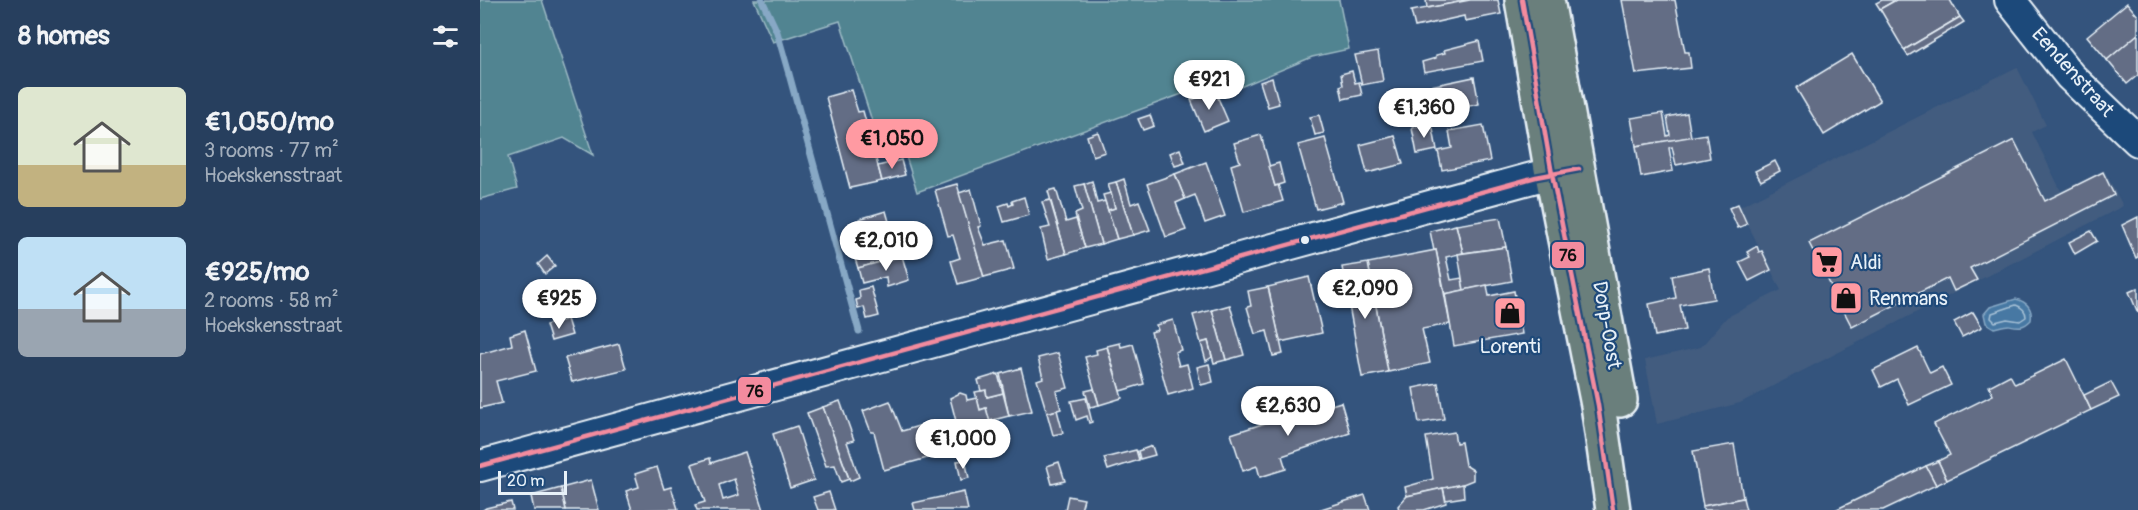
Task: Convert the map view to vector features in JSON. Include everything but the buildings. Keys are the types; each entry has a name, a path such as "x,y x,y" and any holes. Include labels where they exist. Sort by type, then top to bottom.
{"main road":[{"name":"Dorp-Oost","path":"1522,0 1566,171 1620,401 1631,510"},
{"name":"Dorp-Oost","path":"1547,0 1566,171 1613,510"}],"street":[{"name":"Eendenstraat","path":"2010,0 2070,76 2138,141"},
{"path":"480,466 1566,171"}],"shaded area":[{"path":"2017,67 2046,125 2032,132 2061,191 2104,170 2123,206 1740,403 1657,424 1645,360 1701,347 1727,317 1781,290 1739,207"}],"green space":[{"path":"480,0 542,0 593,155 564,138 508,157 517,189 480,199"},
{"path":"754,0 1339,0 1349,49 1312,57 1209,100 1201,87 917,192 903,147 882,152 840,21 773,42"}],"water":[{"path":"2016,299 2030,309 2031,320 2028,323 2021,326 2007,325 1994,328 1986,323 1984,314 1990,307"}],"waterway":[{"path":"762,0 777,32 859,331"}],"transit line":[{"name":"76","path":"1522,0 1552,174 1598,405 1613,510"},
{"name":"76","path":"480,466 1536,177 1579,169"}],"place":[{"name":"Aldi","path":"1827,262"},
{"name":"Renmans","path":"1846,298"},
{"name":"Lorenti","path":"1510,313"}]}
